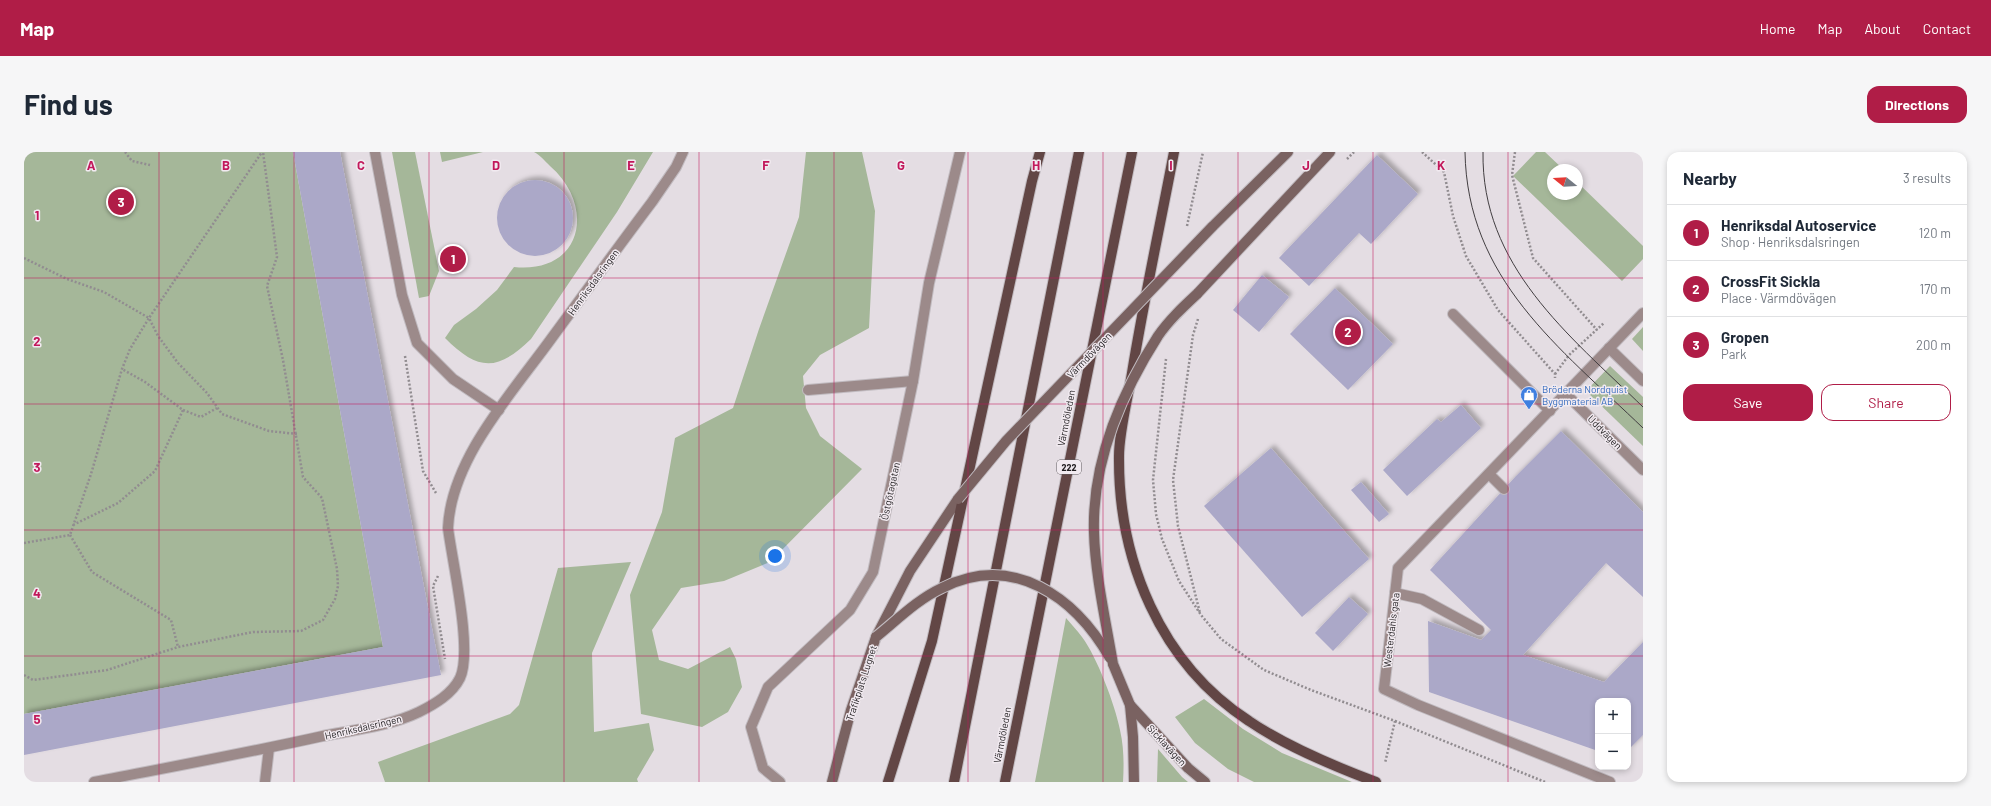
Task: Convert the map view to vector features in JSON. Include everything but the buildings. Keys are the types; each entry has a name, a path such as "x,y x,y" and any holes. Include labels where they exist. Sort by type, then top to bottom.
{"main road":[{"path":"888,782 932,641 1040,152"},
{"path":"954,782 1079,152"},
{"name":"Värmdöleden","path":"1005,782 1132,152"},
{"path":"1174,152 1136,350 1119,453 1120,496 1123,518 1136,573 1154,615 1173,647 1207,688 1248,721 1273,736 1376,782"},
{"name":"Värmdövägen","path":"876,637 910,571 958,499 1001,446 1212,227 1288,152"},
{"path":"1113,664 1094,532 1098,474 1119,411 1138,372 1159,335 1178,311 1197,294 1330,152"},
{"name":"Trafikplats Lugnet","path":"832,782 851,710 876,637 941,588 981,575 1013,577 1048,590 1076,612 1102,643 1113,664 1130,705 1134,737 1134,782"},
{"name":"Sicklavägen","path":"1130,705 1188,768 1205,782"}],"street":[{"path":"376,152 402,295 417,343 453,379 499,410"},
{"name":"Henriksdalsringen","path":"94,782 269,748 395,721 419,712 451,692 460,676 464,659 464,637 451,554 448,528 449,515 455,489 470,454 499,410 652,202 676,167 683,152"},
{"name":"Östgötagatan","path":"780,782 763,768 751,727 768,687 850,610 872,572 913,381 929,283 960,152"},
{"name":"Westerdahls gata","path":"1610,782 1418,706 1384,689 1398,568 1643,313"},
{"path":"1454,314 1553,407"},
{"path":"1609,348 1643,381"},
{"path":"808,390 913,381"},
{"name":"Uddvägen","path":"1566,394 1643,470"},
{"path":"1489,474 1504,489"},
{"path":"1395,593 1422,599 1479,630"},
{"path":"265,782 269,748"}],"path":[{"path":"125,152 132,161 150,166"},
{"path":"24,675 33,680 107,670 178,647 253,632 301,631 323,620 335,599 338,586 338,569 322,498 303,477 267,286 277,257 263,152 149,318 130,349 122,369 91,474 70,535 92,572 171,620 178,647"},
{"path":"1187,228 1203,152"},
{"path":"1422,152 1444,172 1453,216 1466,256 1498,310 1555,374"},
{"path":"1515,152 1512,175 1533,258 1597,330"},
{"path":"24,258 67,279 104,292 149,318 158,336 178,363 207,393 222,414 269,431 296,434"},
{"path":"1200,317 1193,334 1173,480 1178,526 1201,615"},
{"path":"1553,407 1555,374 1569,355 1604,323"},
{"path":"404,350 423,472 449,515"},
{"path":"1167,355 1153,480 1156,514 1162,539 1180,581 1201,615 1221,639 1264,670 1545,782"},
{"path":"122,369 145,382 183,410 201,417 217,408"},
{"path":"73,525 118,503 155,471 183,410"},
{"path":"24,543 70,535"},
{"path":"445,665 432,586 451,554"},
{"path":"1385,763 1395,721"}],"green space":[{"path":"24,152 293,152 383,647 24,714"},
{"path":"392,152 415,152 439,271 429,296 419,298"},
{"path":"440,152 483,152 442,162"},
{"path":"534,152 653,152 617,212 531,339 519,350 498,362 478,362 457,349 445,338 454,325 476,309 497,290 514,267 537,266 555,260 568,249 575,234 577,217 573,200 564,182 544,160"},
{"path":"806,152 862,152 875,211 869,328 820,355 803,376 806,408 820,436 862,469 770,562 724,581 681,588 652,630 659,660 688,669 730,647 736,659 742,687 728,712 702,727 641,714 630,595 662,512 675,438 733,408 759,329 799,217"},
{"path":"1536,152 1545,152 1558,164 1547,164 1547,200 1583,200 1583,188 1643,246 1643,259 1622,281 1513,176"},
{"path":"1643,327 1643,351 1632,339"},
{"path":"1610,366 1643,397 1643,446 1586,391"},
{"path":"631,562 592,653 594,732 649,723 654,750 637,779 638,782 385,782 378,762 510,714 519,705 558,568"},
{"path":"1066,618 1080,634 1094,656 1110,695 1118,720 1121,736 1124,769 1123,782 1035,782"},
{"path":"1204,699 1243,729 1282,753 1352,782 1254,782 1228,769 1195,743 1175,717"},
{"path":"1158,749 1182,777 1188,782 1157,782"}],"tram line":[{"path":"1465,152 1470,197 1482,237 1500,274 1523,307 1550,339 1643,428"},
{"path":"1483,152 1486,193 1497,230 1513,264 1534,295 1559,325 1643,407"}],"place":[{"name":"Gropen","path":"121,202"},
{"name":"Henriksdal Autoservice","path":"453,259"},
{"name":"CrossFit Sickla","path":"1348,332"},
{"name":"Bröderna Nordquist Byggmaterial AB","path":"1529,410"}]}
